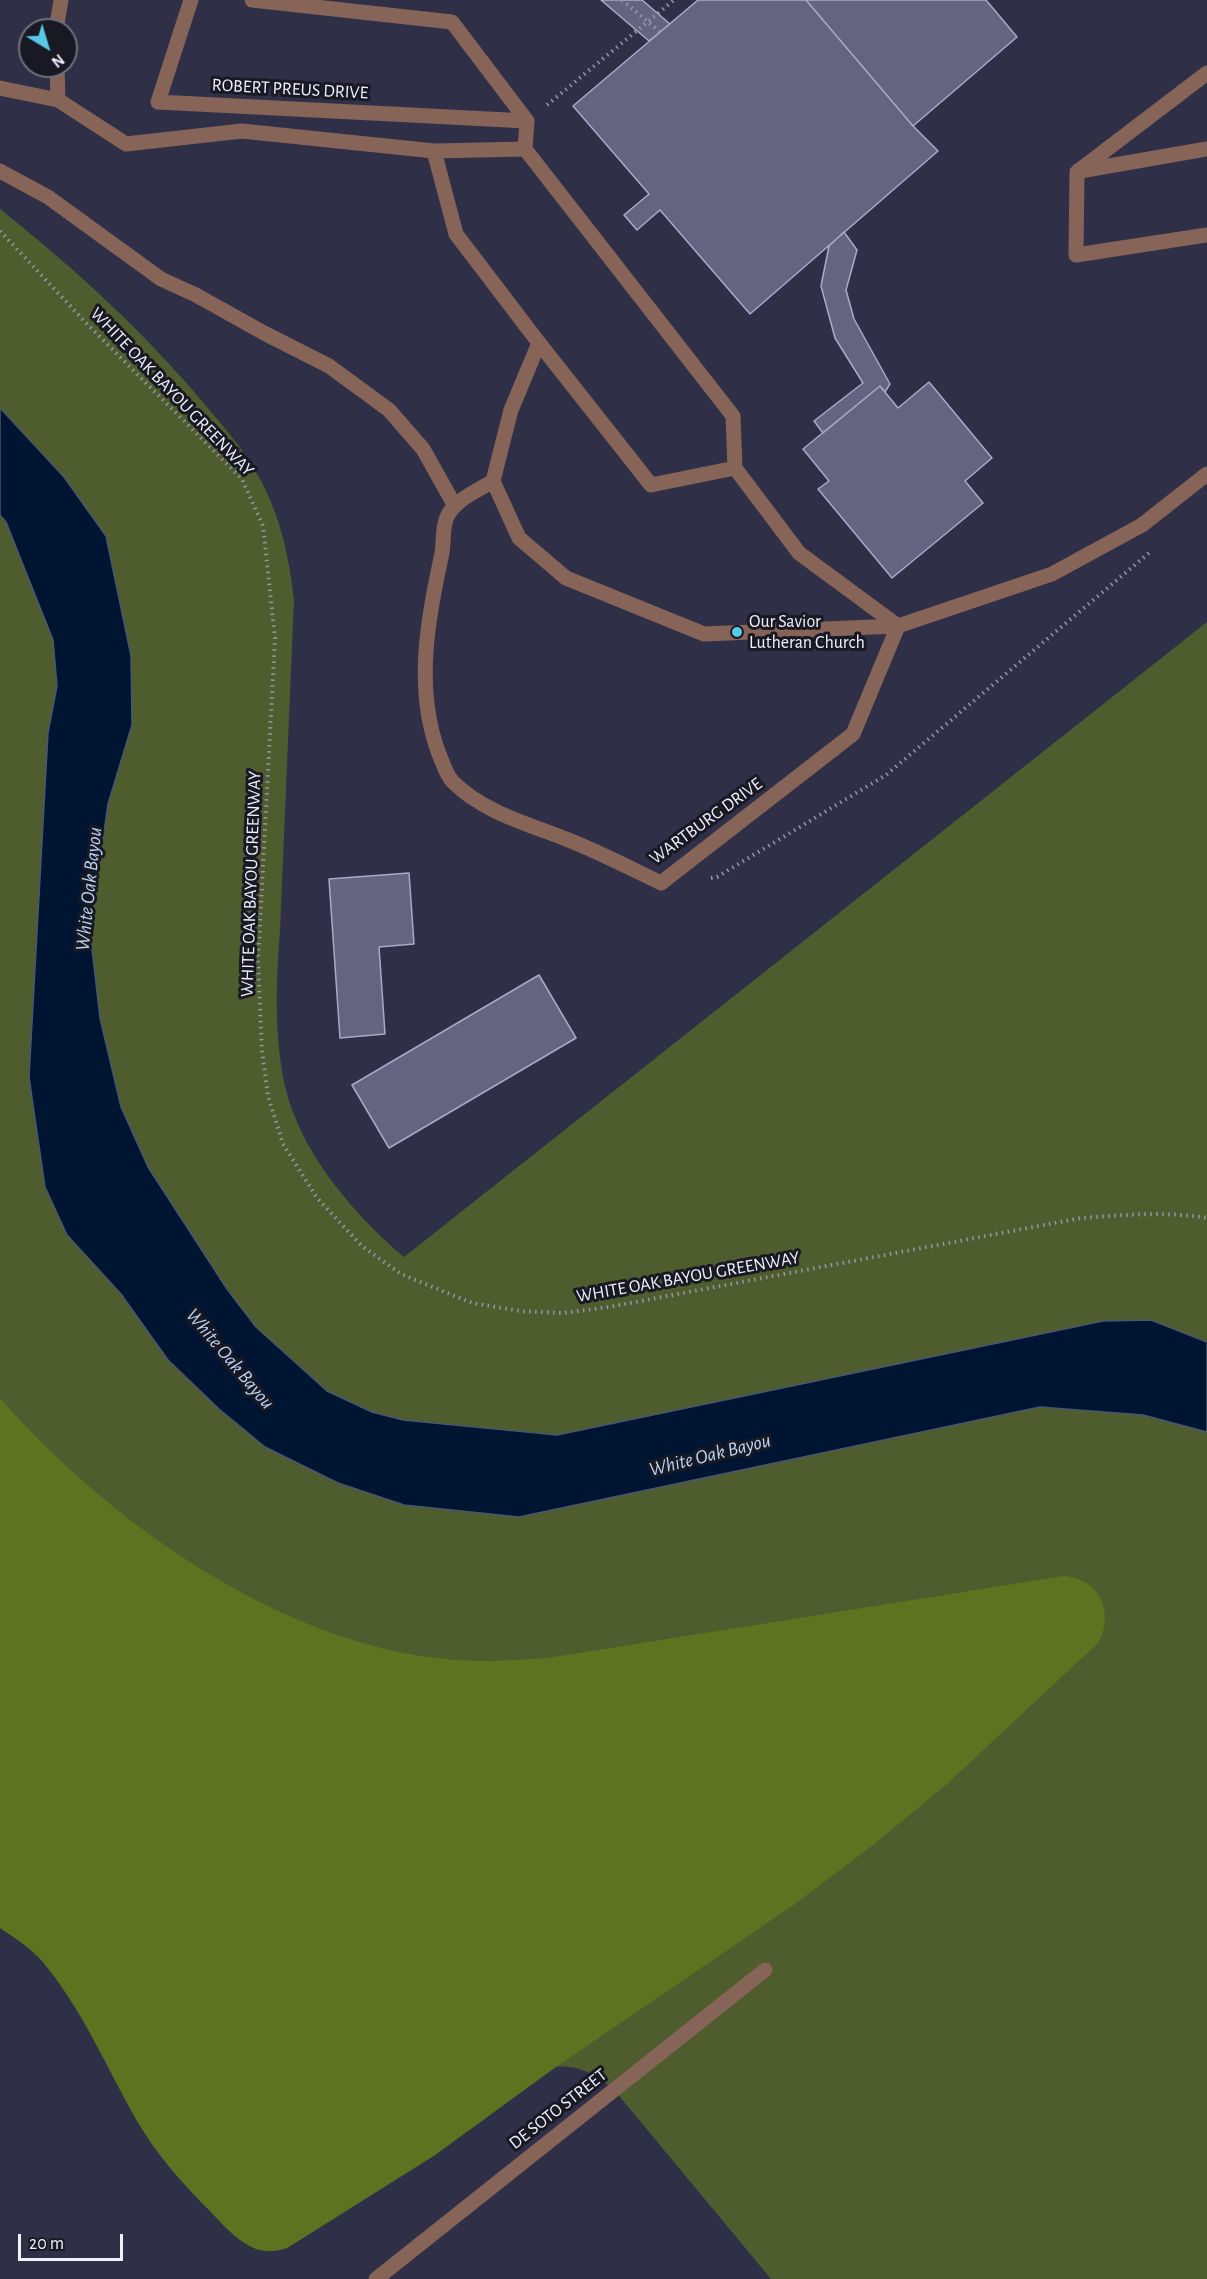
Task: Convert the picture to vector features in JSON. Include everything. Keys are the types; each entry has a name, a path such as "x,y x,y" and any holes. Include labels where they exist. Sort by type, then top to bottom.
{"street":[{"path":"58,18 61,0"},
{"name":"ROBERT PREUS DRIVE","path":"191,0 158,102 527,121"},
{"path":"252,0 452,22 527,121 525,149 733,416 735,468 799,553 897,626"},
{"path":"1077,171 1207,73"},
{"path":"57,78 58,100"},
{"path":"0,88 58,100 126,144 242,131 434,152 525,149"},
{"path":"1077,171 1207,149"},
{"path":"434,152 456,234 651,485 735,468"},
{"path":"0,171 48,197 161,279 330,366 389,411 423,449 455,506 493,481"},
{"path":"1077,171 1076,255 1207,235"},
{"path":"539,343 511,410 493,481 519,538 566,578 704,634 897,626 1052,574 1142,525 1207,474"},
{"name":"WARTBURG DRIVE","path":"455,506 447,517 425,647 426,695 431,731 452,781 498,812 605,856 661,883 853,734 897,626"},
{"name":"DE SOTO STREET","path":"376,2279 765,1970"}],"path":[{"path":"622,0 660,32"},
{"path":"527,121 674,0"},
{"name":"WHITE OAK BAYOU GREENWAY","path":"0,231 89,326 242,479 263,526 274,638 258,961 262,1051 268,1096 283,1144 317,1198 363,1246 401,1274 472,1303 520,1311 563,1313 621,1305 1082,1218 1131,1214 1189,1215 1207,1218"},
{"path":"705,878 717,877 886,775 1152,551"}],"green space":[{"path":"0,209 106,300 179,375 245,455 272,504 286,551 294,600 277,989 281,1067 292,1111 316,1158 348,1202 404,1257 1207,622 1207,2279 771,2279 615,2091 588,2072 572,2067 555,2067 435,2155 287,2248 271,2251 260,2250 246,2244 233,2234 170,2168 136,2119 82,2018 57,1980 33,1952 0,1928"},
{"path":"0,1398 42,1443 89,1486 139,1527 194,1564 250,1597 309,1624 369,1644 429,1657 488,1661 547,1658 1064,1576 1083,1581 1097,1593 1104,1609 1104,1626 1098,1643 947,1784 873,1845 795,1904 556,2067 435,2155 287,2248 274,2251 260,2250 246,2244 233,2234 170,2168 136,2119 82,2018 57,1980 33,1952 0,1928"}],"water":[{"name":"White Oak Bayou","path":"0,408 64,477 106,536 131,656 132,725 108,804 90,932 100,1018 121,1107 148,1167 227,1289 256,1327 327,1391 372,1412 403,1420 557,1435 1103,1321 1151,1320 1207,1342 1207,1432 1143,1415 1040,1407 519,1517 404,1505 338,1483 265,1447 219,1409 168,1360 121,1294 67,1235 45,1187 29,1077 48,733 57,686 53,640 6,522 0,515"}],"building":[{"path":"601,0 642,0 670,24 649,41"},
{"path":"698,0 806,0 913,126 938,151 750,314 660,210 637,230 624,215 649,194 573,106"},
{"path":"806,0 986,0 1017,37 913,126"},
{"path":"844,232 857,250 846,290 854,319 890,384 885,392 880,386 823,433 814,421 863,383 835,338 821,286 829,246"},
{"path":"929,382 992,458 965,481 983,503 892,578 818,489 829,481 803,449 880,386 898,408"},
{"path":"409,873 414,944 379,947 385,1034 340,1038 329,879"},
{"path":"539,975 576,1038 389,1148 352,1085"}],"place":[{"name":"Our Savior Lutheran Church","path":"737,632"}]}
